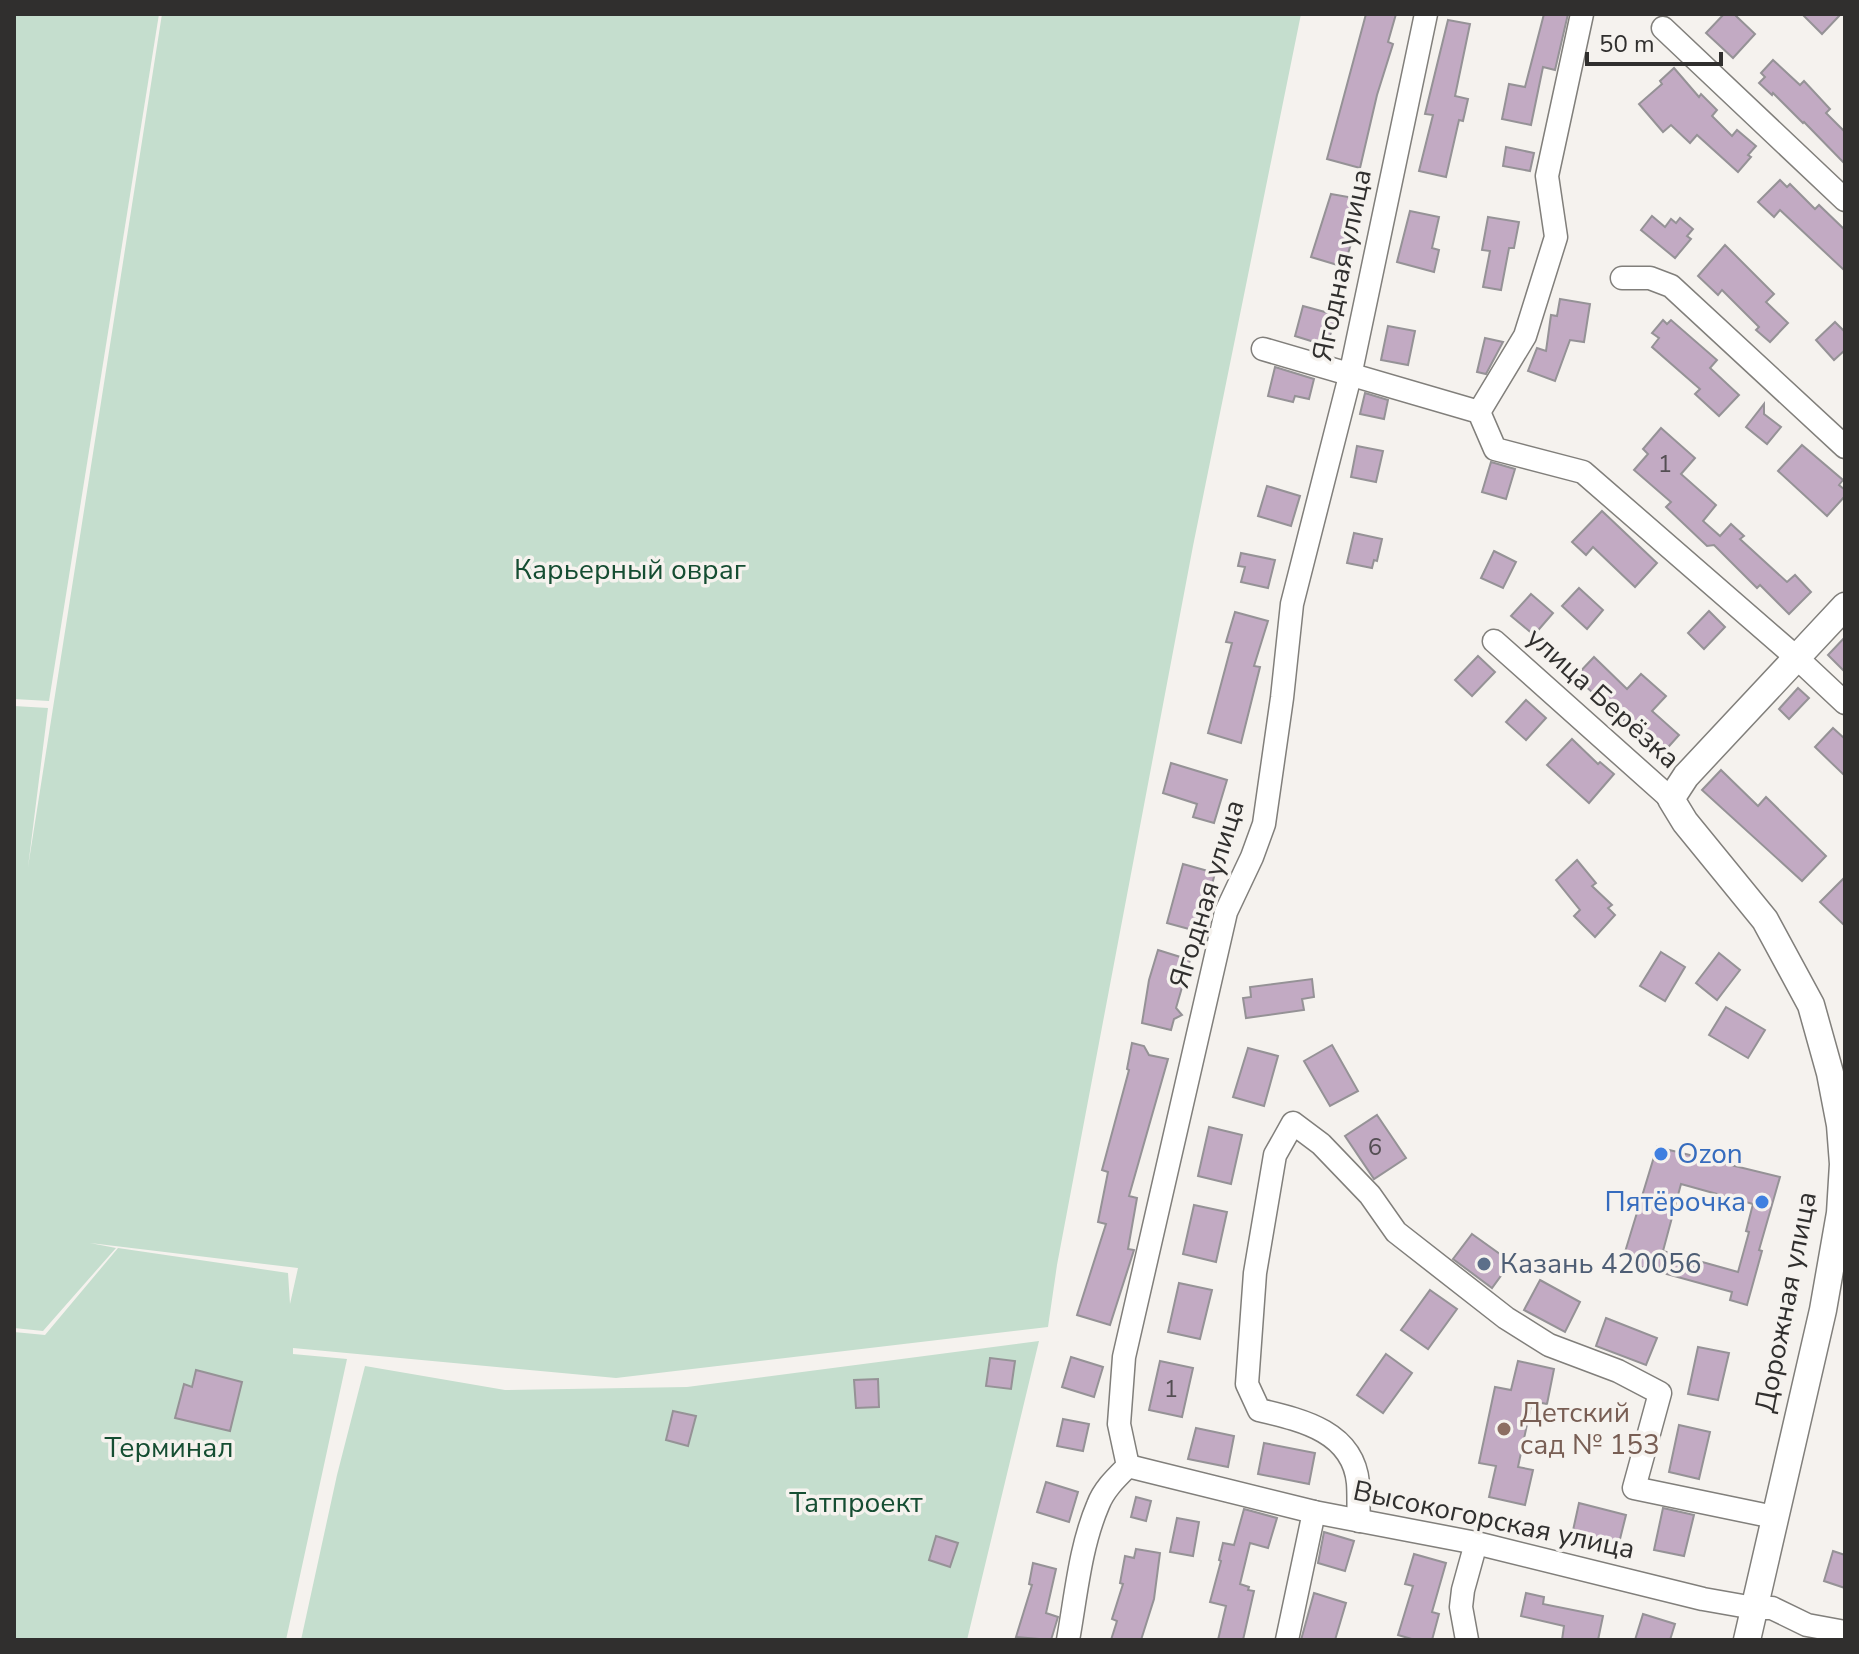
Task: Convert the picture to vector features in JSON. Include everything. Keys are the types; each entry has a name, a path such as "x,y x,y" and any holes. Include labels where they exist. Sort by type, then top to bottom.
{"street":[{"name":"Ягодная улица","path":"1128,1466 1119,1424 1124,1357 1226,912 1264,824 1292,604 1350,376 1426,14"},
{"path":"1479,412 1525,336 1556,237 1547,176 1582,14"},
{"path":"1663,28 1845,200"},
{"path":"1622,278 1650,278 1671,286 1845,447"},
{"path":"1263,349 1479,412"},
{"path":"1479,412 1495,449 1583,472 1845,703"},
{"path":"1671,799 1686,776 1845,606"},
{"name":"улица Берёзка","path":"1494,641 1671,799"},
{"name":"Дорожная улица","path":"1671,799 1685,822 1765,920 1811,1005 1830,1073 1840,1125 1843,1164 1840,1213 1823,1310 1747,1640"},
{"path":"1359,1521 1358,1480 1348,1452 1333,1436 1302,1421 1259,1410 1247,1384 1255,1273 1272,1170 1275,1155 1293,1123 1321,1144 1370,1195 1396,1232 1489,1306 1549,1345 1618,1371 1660,1393 1634,1488 1774,1517"},
{"path":"1068,1640 1086,1545 1098,1504 1128,1466"},
{"name":"Высокогорская улица","path":"1128,1466 1314,1512 1476,1543 1703,1599 1772,1608 1807,1625 1845,1632"},
{"path":"1287,1640 1314,1512"},
{"path":"1467,1640 1461,1607 1476,1543"}],"green space":[{"path":"14,14 159,14 49,701 14,699"},
{"name":"Карьерный овраг","path":"162,14 1301,14 1193,546 1057,1265 1048,1327 616,1378 293,1348 293,1354 347,1359 286,1640 14,1640 14,1332 45,1335 118,1248 288,1273 290,1304 298,1268 90,1243 116,1248 43,1331 14,1328 14,706 48,708 28,867"},
{"name":"Татпроект","path":"1039,1341 967,1640 301,1640 337,1475 365,1366 505,1390 687,1387"}],"building":[{"path":"1366,14 1396,14 1388,42 1393,44 1360,168 1327,159"},
{"path":"1544,14 1568,14 1555,70 1543,67 1531,125 1502,119 1509,84 1525,87"},
{"path":"1724,14 1734,14 1755,34 1733,58 1706,33"},
{"path":"1802,14 1841,14 1822,34"},
{"path":"1448,20 1470,24 1455,96 1468,99 1463,121 1459,120 1446,177 1419,171 1433,115 1425,114"},
{"path":"1773,60 1800,85 1804,81 1830,109 1826,113 1845,132 1845,164 1804,122 1759,83 1765,77 1761,73"},
{"path":"1674,68 1699,97 1701,94 1717,110 1712,116 1732,136 1737,130 1756,146 1738,172 1697,135 1690,143 1671,125 1663,132 1639,104 1662,84 1660,81"},
{"path":"1506,147 1534,153 1530,171 1503,166"},
{"path":"1780,180 1787,187 1790,184 1815,209 1819,205 1845,230 1845,271 1780,210 1774,217 1758,202"},
{"path":"1331,194 1354,198 1347,235 1353,237 1344,267 1311,257"},
{"path":"1410,211 1439,217 1432,248 1439,250 1434,272 1397,262"},
{"path":"1652,216 1665,227 1671,219 1676,223 1680,218 1693,229 1687,236 1691,239 1675,258 1641,230"},
{"path":"1488,217 1519,222 1514,248 1509,248 1501,290 1483,287 1490,251 1482,250"},
{"path":"1725,245 1774,294 1766,302 1788,323 1770,342 1722,290 1718,295 1698,276"},
{"path":"1560,299 1590,304 1584,342 1570,340 1555,381 1528,371 1537,348 1546,351 1551,315 1557,316"},
{"path":"1303,306 1336,315 1327,346 1295,336"},
{"path":"1663,320 1667,324 1671,320 1717,360 1710,368 1739,395 1719,416 1695,394 1700,389 1652,347 1659,338 1652,333"},
{"path":"1835,322 1845,332 1845,350 1834,360 1816,340"},
{"path":"1388,326 1415,331 1408,365 1381,360"},
{"path":"1485,338 1503,342 1486,374 1477,372"},
{"path":"1275,367 1314,379 1309,399 1295,396 1293,402 1268,396"},
{"path":"1365,393 1388,400 1384,419 1360,414"},
{"path":"1764,404 1764,414 1781,427 1767,444 1746,427"},
{"path":"1661,428 1695,458 1681,474 1716,505 1703,521 1720,536 1731,524 1744,536 1740,539 1787,582 1795,575 1811,592 1789,614 1760,585 1757,588 1714,545 1707,546 1666,507 1671,502 1634,470 1648,454 1643,449"},
{"path":"1802,445 1843,480 1839,485 1845,490 1845,496 1827,516 1778,471"},
{"path":"1357,446 1383,451 1376,482 1351,477"},
{"path":"1491,462 1515,469 1506,499 1482,492"},
{"path":"1267,486 1300,496 1291,526 1258,516"},
{"path":"1602,511 1657,563 1635,587 1593,547 1586,555 1572,542"},
{"path":"1354,533 1382,539 1377,561 1374,560 1372,568 1347,563"},
{"path":"1494,551 1516,562 1503,588 1481,578"},
{"path":"1241,553 1275,560 1268,588 1241,582 1245,567 1238,566"},
{"path":"1579,588 1603,610 1587,629 1562,606"},
{"path":"1531,594 1553,613 1534,635 1511,616"},
{"path":"1709,611 1725,627 1704,649 1688,633"},
{"path":"1235,612 1268,621 1254,666 1260,667 1241,743 1208,733 1232,643 1226,642"},
{"path":"1845,637 1845,672 1828,655"},
{"path":"1478,656 1495,672 1472,696 1455,680"},
{"path":"1594,657 1627,689 1641,674 1666,696 1652,711 1679,735 1662,754 1575,677"},
{"path":"1798,688 1809,698 1789,719 1779,709"},
{"path":"1526,700 1546,718 1526,740 1506,722"},
{"path":"1833,728 1845,739 1845,776 1815,747"},
{"path":"1572,739 1598,764 1600,762 1614,774 1589,803 1547,765"},
{"path":"1171,763 1227,780 1214,823 1193,817 1197,804 1163,793"},
{"path":"1721,770 1758,806 1766,797 1826,856 1802,881 1702,790"},
{"path":"1577,860 1596,883 1592,886 1612,905 1608,908 1615,915 1595,937 1574,916 1580,910 1556,880"},
{"path":"1183,864 1215,873 1200,932 1167,923"},
{"path":"1845,877 1845,926 1820,902"},
{"path":"1158,950 1190,960 1176,1008 1182,1015 1174,1019 1171,1030 1142,1023"},
{"path":"1661,952 1685,967 1665,1001 1640,986"},
{"path":"1719,953 1740,970 1717,1000 1696,983"},
{"path":"1312,979 1314,997 1302,999 1304,1010 1246,1018 1243,998 1251,997 1250,987"},
{"path":"1726,1007 1765,1030 1748,1058 1709,1035"},
{"path":"1132,1043 1144,1046 1149,1055 1168,1059 1129,1196 1137,1198 1128,1249 1134,1250 1110,1325 1077,1315 1106,1224 1098,1222 1108,1172 1102,1170 1129,1070"},
{"path":"1332,1045 1358,1091 1330,1106 1304,1061"},
{"path":"1248,1048 1278,1056 1264,1106 1233,1097"},
{"path":"1377,1115 1406,1158 1374,1179 1345,1136"},
{"path":"1209,1127 1242,1135 1231,1184 1198,1176"},
{"path":"1657,1147 1780,1177 1747,1305 1730,1300 1732,1292 1634,1265 1637,1256 1625,1252","holes":["1681,1184 1753,1204 1738,1272 1663,1251"]},
{"path":"1194,1205 1227,1212 1216,1262 1183,1254"},
{"path":"1472,1234 1511,1262 1492,1288 1453,1259"},
{"path":"1540,1280 1580,1302 1565,1332 1524,1310"},
{"path":"1179,1283 1212,1290 1200,1339 1168,1332"},
{"path":"1430,1290 1457,1309 1428,1349 1401,1330"},
{"path":"1606,1318 1657,1338 1646,1365 1596,1346"},
{"path":"1698,1347 1729,1353 1718,1400 1688,1394"},
{"path":"1386,1354 1412,1373 1383,1413 1357,1395"},
{"path":"1071,1357 1103,1367 1094,1397 1062,1387"},
{"path":"990,1358 1015,1361 1011,1389 986,1386"},
{"path":"1160,1361 1193,1368 1182,1417 1149,1410"},
{"path":"1518,1361 1554,1369 1547,1404 1532,1401 1518,1467 1533,1470 1525,1505 1489,1497 1496,1466 1479,1463 1495,1387 1511,1390"},
{"path":"196,1370 242,1382 230,1431 175,1418 184,1384 192,1387"},
{"path":"878,1379 879,1407 856,1408 854,1380"},
{"path":"673,1411 696,1416 688,1446 666,1440"},
{"path":"1063,1419 1089,1424 1083,1451 1057,1446"},
{"path":"1679,1425 1710,1432 1699,1479 1669,1472"},
{"path":"1196,1428 1234,1436 1228,1467 1188,1459"},
{"path":"1264,1443 1315,1453 1309,1484 1258,1474"},
{"path":"1046,1482 1078,1492 1069,1522 1037,1512"},
{"path":"1136,1497 1151,1501 1146,1521 1131,1517"},
{"path":"1579,1503 1626,1515 1618,1547 1572,1535"},
{"path":"1663,1508 1694,1515 1684,1556 1654,1550"},
{"path":"1244,1509 1277,1518 1268,1548 1250,1543 1240,1584 1254,1591 1243,1640 1218,1640 1226,1606 1210,1602 1223,1543 1234,1545"},
{"path":"1177,1518 1199,1522 1193,1556 1170,1552"},
{"path":"1324,1532 1354,1541 1345,1571 1318,1563"},
{"path":"936,1536 958,1543 950,1567 929,1560"},
{"path":"1136,1549 1160,1553 1154,1599 1141,1640 1111,1640 1117,1621 1112,1619 1123,1584 1120,1583 1125,1556 1134,1558"},
{"path":"1833,1551 1845,1555 1845,1588 1824,1581"},
{"path":"1414,1554 1446,1563 1432,1612 1439,1614 1432,1640 1415,1640 1398,1635 1413,1586 1405,1584"},
{"path":"1033,1563 1056,1569 1046,1613 1058,1617 1051,1640 1016,1637 1032,1585 1029,1584"},
{"path":"1314,1593 1346,1603 1335,1640 1301,1640"},
{"path":"1526,1593 1544,1597 1543,1604 1603,1616 1598,1640 1562,1640 1564,1626 1521,1616"},
{"path":"1643,1614 1675,1624 1670,1640 1635,1640"}],"place":[{"name":"Ozon","path":"1661,1154"},
{"name":"Пятёрочка","path":"1762,1202"},
{"name":"Казань 420056","path":"1484,1264"},
{"name":"Детский сад № 153","path":"1504,1429"}],"park label":[{"name":"Терминал","path":"169,1448"}]}
